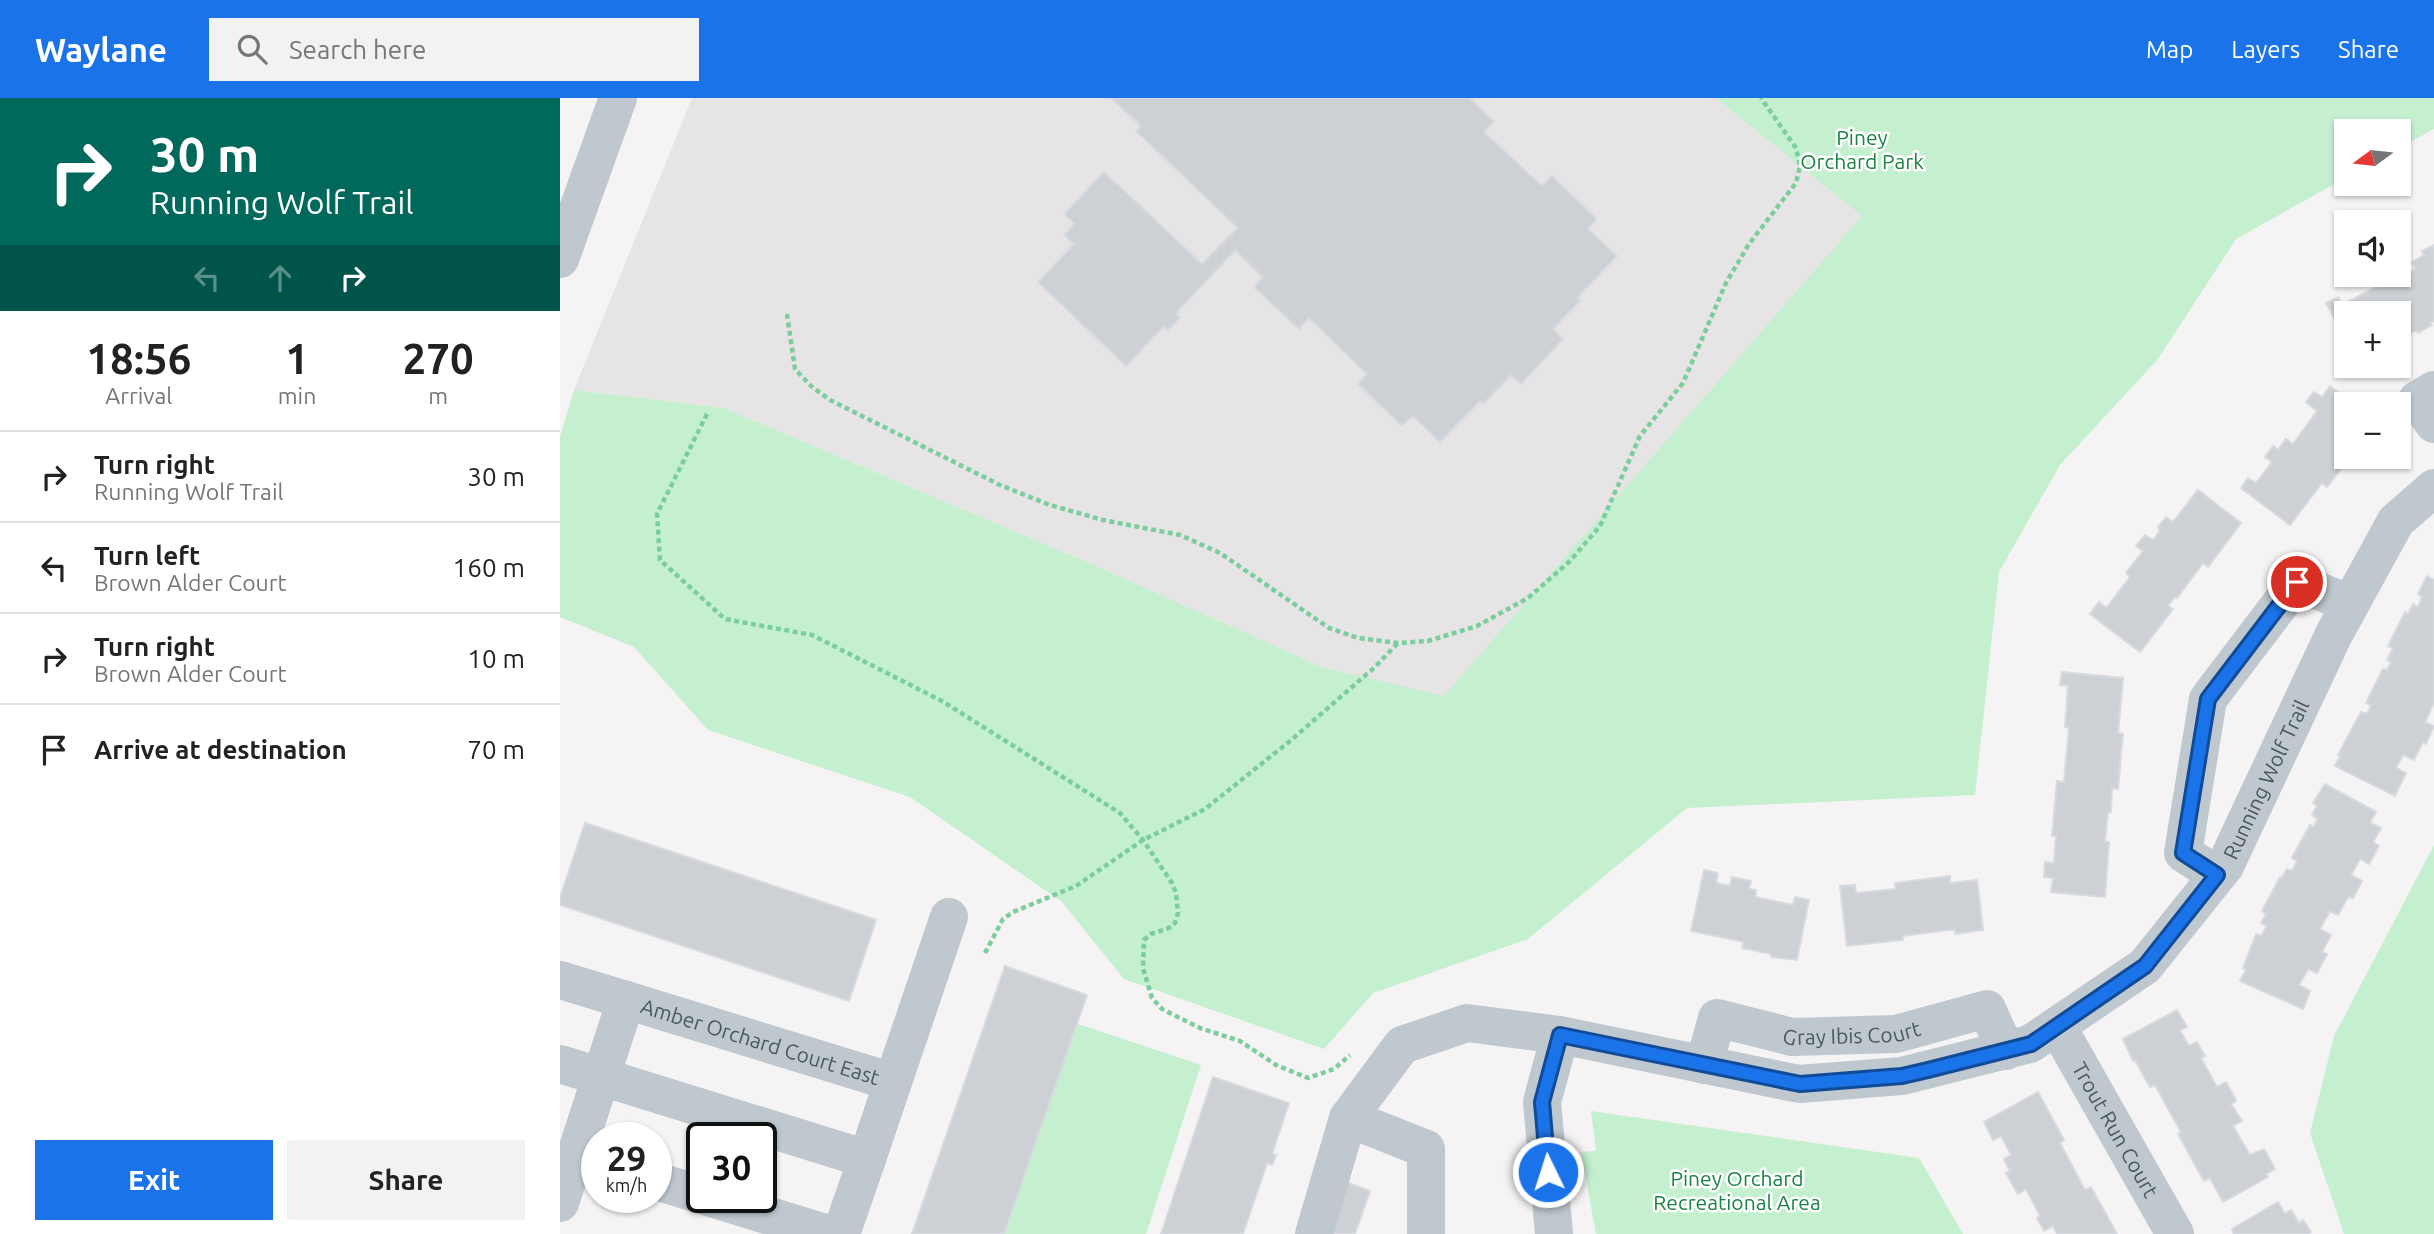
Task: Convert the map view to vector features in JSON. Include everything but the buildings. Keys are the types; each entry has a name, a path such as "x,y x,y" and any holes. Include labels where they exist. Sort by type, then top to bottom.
{"street":[{"path":"560,259 618,98"},
{"path":"2434,390 2417,400 2434,424"},
{"name":"Running Wolf Trail","path":"1348,1118 1402,1045 1467,1024 1560,1035 1800,1084 1902,1076 2031,1044 2145,966 2225,866 2350,604 2396,521 2434,488"},
{"path":"2217,875 2183,853 2208,699 2297,582 2350,604"},
{"name":"Amber Orchard Court East","path":"841,1234 949,917"},
{"name":"Amber Orchard Court East","path":"560,980 893,1082"},
{"name":"Amber Orchard Court East","path":"593,1122 601,1077 626,1000"},
{"name":"Trout Run Court","path":"2057,1026 2175,1234"},
{"path":"1554,1234 1542,1102 1560,1035"},
{"path":"560,1064 867,1159"},
{"path":"1314,1234 1348,1118 1426,1149 1426,1234"},
{"name":"Amber Orchard Court East","path":"560,1203 581,1167"},
{"path":"760,1213 828,1234"}],"path":[{"path":"787,314 795,369 811,386 830,400 1000,485 1050,505 1103,520 1180,535 1220,552 1329,628 1358,638 1398,643 1428,641 1477,626 1528,598 1570,561 1600,526 1640,436 1683,383 1726,283 1749,244 1796,183 1800,166 1796,148 1761,98"},
{"path":"707,414 657,514 660,560 725,619 812,635 942,701 1120,813 1172,883 1178,904 1175,923 1144,940 1143,968 1152,998 1161,1009 1199,1028 1240,1041 1276,1065 1308,1078 1334,1069 1353,1052"},
{"path":"985,953 1003,919 1013,912 1076,886 1143,841 1205,809 1290,741 1375,667 1398,643"}],"shaded area":[{"path":"692,98 1716,98 1863,216 1444,697 1322,667 1087,562 724,408 574,390"}],"green space":[{"name":"Piney Orchard Park","path":"1716,98 2434,98 2434,129 2412,141 2412,119 2334,119 2334,184 2236,239 2158,359 2060,465 1999,572 1975,795 1687,808 1528,939 1373,993 1324,1049 1124,979 1062,902 910,797 708,730 634,647 560,617 560,437 574,390 724,408 1087,562 1322,667 1444,696 1862,216"},
{"path":"2434,845 2434,1234 2344,1234 2310,1133 2334,1036"},
{"path":"1072,1022 1201,1065 1146,1234 1003,1234"},
{"name":"Piney Orchard Recreational Area","path":"1591,1111 1919,1158 1963,1234 1596,1234 1581,1152 1596,1151"}],"route":[{"path":"1548,1172 1542,1102 1560,1035 1800,1084 1902,1076 2031,1044 2145,966 2217,875 2183,853 2208,699 2297,582"}]}
